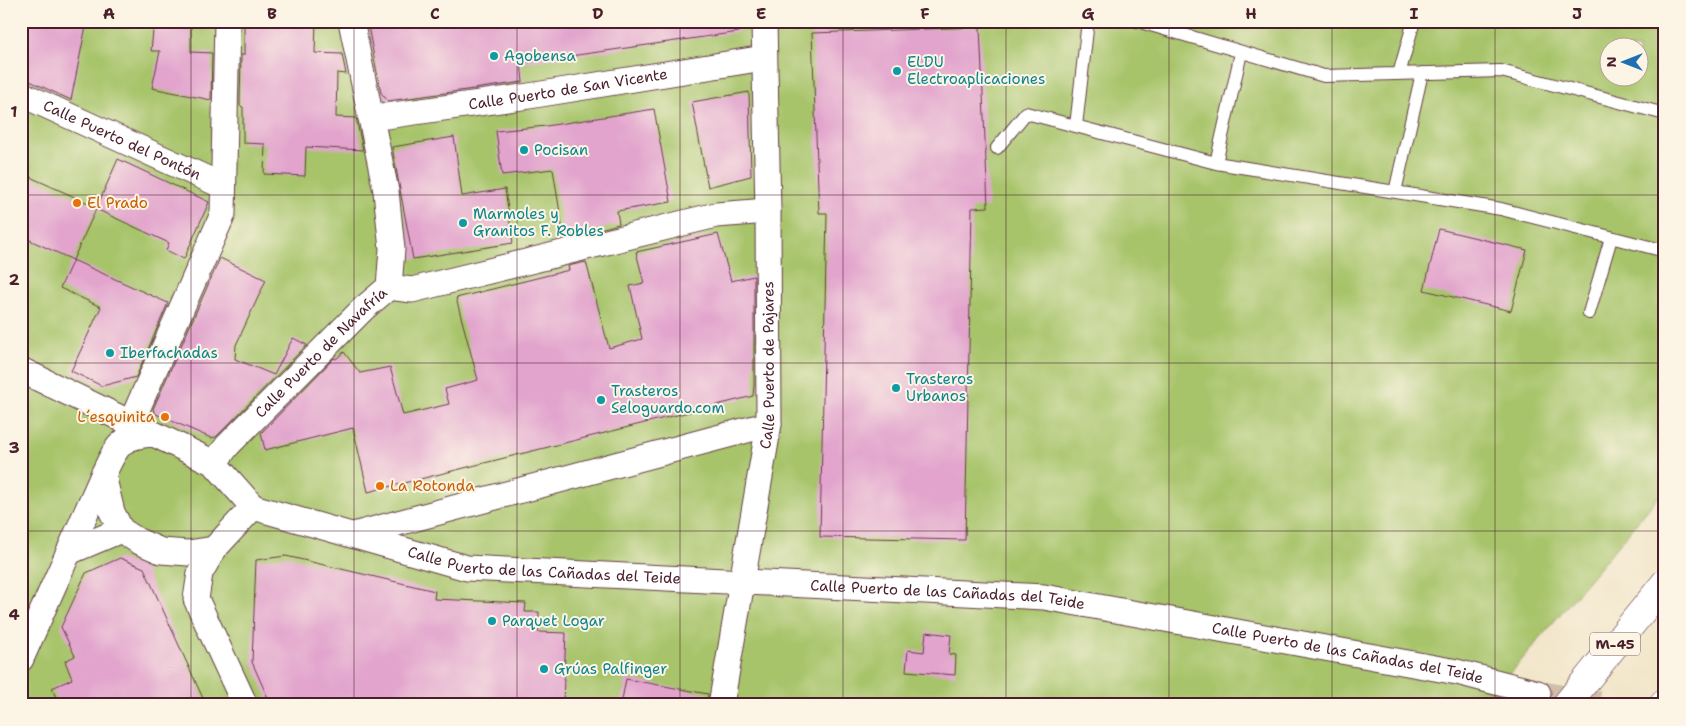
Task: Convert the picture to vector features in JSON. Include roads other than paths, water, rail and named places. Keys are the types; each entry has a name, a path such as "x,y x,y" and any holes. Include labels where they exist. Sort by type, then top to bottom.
{"highway":[{"name":"M-45","path":"1566,705 1665,583"}],"street":[{"path":"131,422 222,214 227,21"},
{"name":"Calle Puerto de Navafría","path":"214,464 228,445 363,309 389,287 392,250 386,191 351,21"},
{"name":"Calle Puerto de Pajares","path":"721,705 768,424 768,211 764,21"},
{"name":"Calle Puerto de San Vicente","path":"370,115 386,116 764,58"},
{"name":"Calle Puerto del Pontón","path":"21,94 222,186"},
{"path":"389,287 412,290 716,215 768,211"},
{"path":"21,370 214,464 253,507 214,549 200,573 196,599 245,705"},
{"path":"95,405 110,426 114,437 114,453"},
{"name":"Calle Puerto de las Cañadas del Teide","path":"352,536 768,424"},
{"path":"21,659 114,453 123,441 141,435 154,434"},
{"path":"103,475 112,512 121,530 138,541 161,551 188,553 214,549"},
{"name":"Calle Puerto de las Cañadas del Teide","path":"253,507 467,568 1044,597 1457,672 1538,693"},
{"path":"69,552 121,530"}],"lane":[{"path":"1076,126 1088,21"},
{"path":"1137,21 1324,76 1501,71 1665,114"},
{"path":"1399,74 1414,21"},
{"path":"1216,162 1241,53"},
{"path":"1395,192 1422,73"},
{"path":"997,148 1026,113 1216,162 1501,209 1665,251"},
{"path":"1589,313 1610,238"}],"tunnel":[{"path":"1538,693 1604,705"}],"place":[{"name":"Agobensa","path":"494,56"},
{"name":"ELDU Electroaplicaciones","path":"897,71"},
{"name":"Pocisan","path":"524,150"},
{"name":"El Prado","path":"77,203"},
{"name":"Marmoles y Granitos F. Robles","path":"463,223"},
{"name":"Iberfachadas","path":"110,353"},
{"name":"Trasteros Urbanos","path":"896,388"},
{"name":"Trasteros Seloguardo.com","path":"601,400"},
{"name":"L´esquinita","path":"165,417"},
{"name":"La Rotonda","path":"380,486"},
{"name":"Parquet Logar","path":"492,621"},
{"name":"Grúas Palfinger","path":"544,669"}]}
